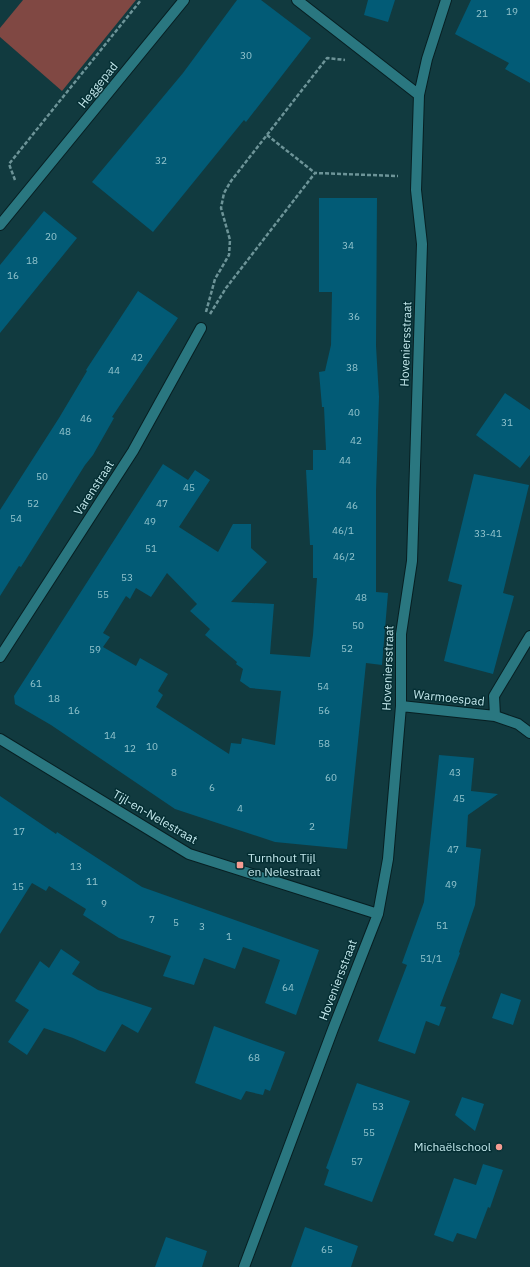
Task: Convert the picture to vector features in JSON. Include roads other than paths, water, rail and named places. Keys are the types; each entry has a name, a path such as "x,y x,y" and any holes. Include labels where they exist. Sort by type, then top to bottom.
{"street":[{"name":"Heggepad","path":"0,225 184,0"},
{"path":"297,0 419,95"},
{"name":"Hoveniersstraat","path":"244,1267 332,1029 378,914 388,859 401,706 401,634 412,561 422,244 416,190 419,95 427,59 446,0"},
{"name":"Varenstraat","path":"0,658 133,451 201,328"},
{"name":"Warmoespad","path":"495,716 494,696 530,636"},
{"name":"Warmoespad","path":"401,706 495,716 518,724 530,733"},
{"name":"Tijl-en-Nelestraat","path":"0,739 189,854 378,914"}],"place":[{"name":"Turnhout Tijl en Nelestraat","path":"240,865"},
{"name":"Michaëlschool","path":"499,1147"}]}
